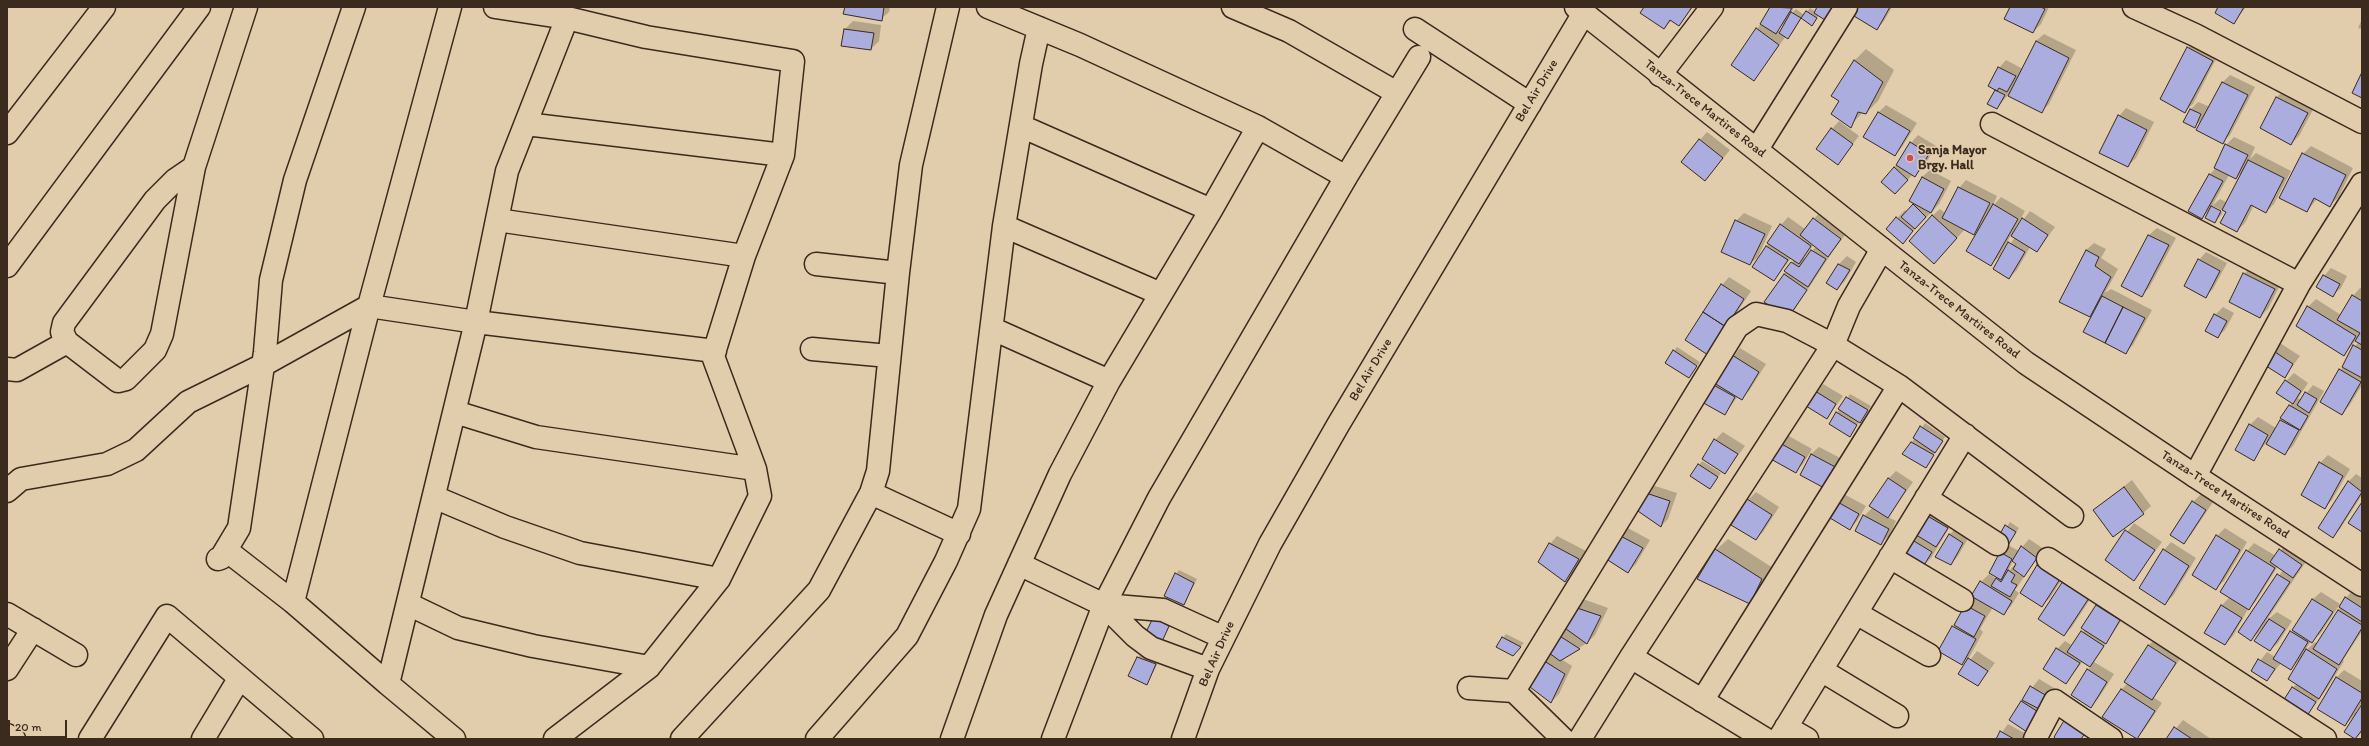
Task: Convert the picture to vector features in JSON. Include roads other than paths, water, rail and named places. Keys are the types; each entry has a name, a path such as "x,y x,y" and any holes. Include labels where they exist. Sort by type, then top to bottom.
{"street":[{"path":"7,133 104,7"},
{"path":"7,266 198,7"},
{"path":"194,167 174,180 155,200 64,323 62,332 67,342 118,381 126,379 155,350 162,334 194,167 246,7"},
{"path":"354,7 295,180 271,280 263,366 239,528 222,554 293,602 454,739"},
{"path":"293,602 368,306 450,7"},
{"path":"495,7 567,18 646,37 793,61 783,155 744,256 714,356 755,469 760,496 719,579 649,667 555,739"},
{"path":"682,739 819,590 871,493 878,470 889,356 911,165 948,7"},
{"path":"988,7 1080,45 1258,127 1346,177"},
{"path":"1233,7 1289,31 1397,93"},
{"path":"1660,75 1712,7"},
{"path":"1757,149 1846,7"},
{"path":"2134,7 2196,35 2362,122"},
{"name":"Tanza-Trece Martires Road","path":"1580,10 1660,75 1757,149 2026,363 2362,585"},
{"name":"Bel Air Drive","path":"1184,739 1208,669 1222,638 1270,544 1338,425 1530,104 1580,10"},
{"path":"388,684 476,322 507,172 567,18"},
{"path":"818,739 907,636 959,534 969,509 993,329 1004,226 1031,64 1039,28"},
{"path":"1415,29 1530,104"},
{"path":"1053,739 1104,605 1159,498 1346,177 1418,57"},
{"path":"526,124 783,155"},
{"path":"1992,124 2299,284"},
{"path":"1021,126 1211,210"},
{"path":"952,739 996,615 1060,474 1109,381 1211,210 1258,127"},
{"path":"2195,476 2299,284 2362,184"},
{"path":"497,220 744,256"},
{"path":"1004,226 1161,294"},
{"path":"1580,739 1631,656 1833,345 1849,306 1887,253"},
{"path":"816,264 898,273"},
{"path":"7,491 21,479 106,464 136,450 188,402 263,366 368,306 476,322 715,351"},
{"path":"1514,690 1736,327 1756,314 1787,321 1833,345 1899,386 2072,516"},
{"path":"993,329 1109,381"},
{"path":"7,369 17,370 67,342"},
{"path":"812,349 889,356"},
{"path":"1702,701 1899,386"},
{"path":"455,412 536,437 755,469"},
{"path":"1807,739 1783,733 1965,435"},
{"path":"871,493 959,534"},
{"path":"434,497 505,527 580,553 719,579"},
{"path":"1926,498 1997,544"},
{"path":"1890,557 1962,600"},
{"path":"2048,559 2325,739"},
{"path":"1019,564 1104,605 1135,636 1151,648 1208,669"},
{"path":"408,604 458,628 533,646 649,667"},
{"path":"1104,605 1163,610 1222,638"},
{"path":"1856,613 1929,655"},
{"path":"7,614 76,655"},
{"path":"90,739 167,616 239,679 312,739"},
{"path":"7,670 33,629"},
{"path":"1631,656 1765,739"},
{"path":"1821,670 1896,716"},
{"path":"203,739 239,679"},
{"path":"1469,688 1514,690 1563,739"},
{"path":"2035,739 2055,701 2111,739"},
{"path":"7,735 14,739"}],"place":[{"name":"Sanja Mayor Brgy. Hall","path":"1910,158"}]}
